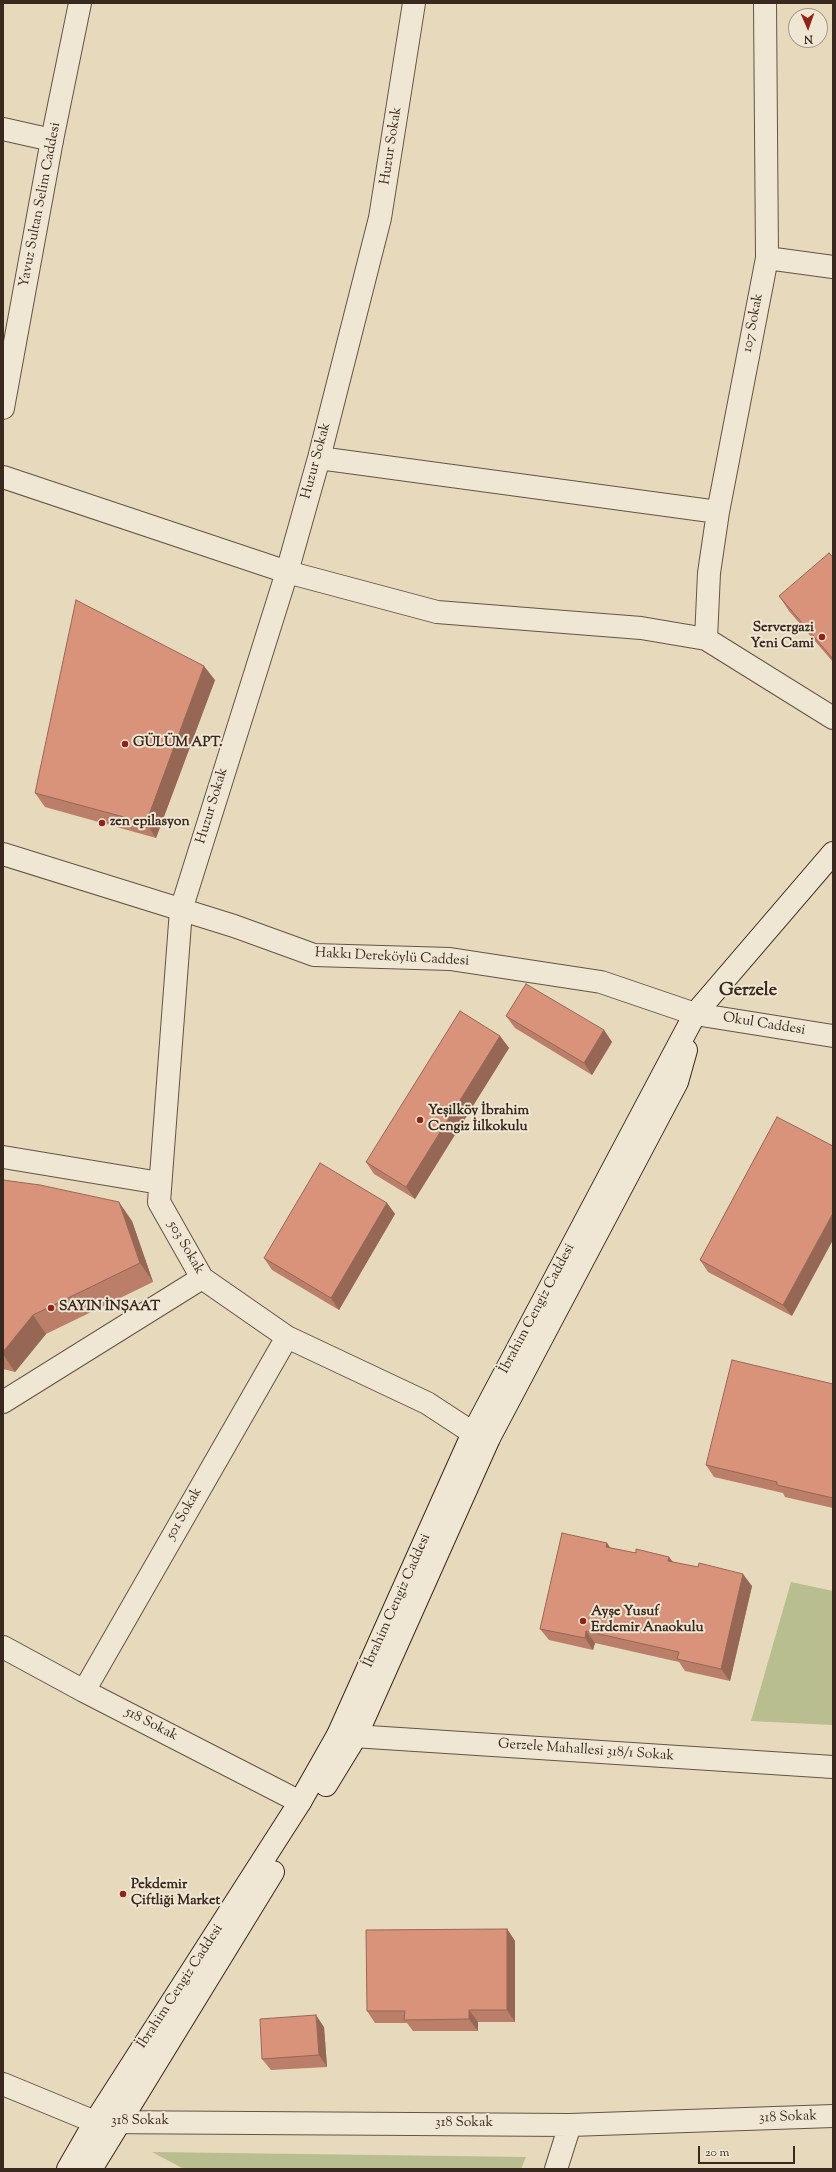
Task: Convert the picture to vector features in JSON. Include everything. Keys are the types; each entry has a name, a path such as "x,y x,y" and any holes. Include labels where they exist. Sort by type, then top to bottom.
{"street":[{"name":"Yavuz Sultan Selim Caddesi","path":"3,408 52,140 80,3"},
{"name":"Huzur Sokak","path":"181,910 287,572 319,458 380,218 414,3"},
{"name":"107 Sokak","path":"706,639 709,573 718,512 767,258 765,3"},
{"path":"3,129 52,140"},
{"path":"767,258 833,267"},
{"path":"319,458 718,512"},
{"path":"3,477 287,572 437,612 641,628 706,639 833,718"},
{"name":"Hakkı Dereköylü Caddesi","path":"3,854 234,926 314,956 450,959 594,980 695,1014"},
{"name":"İbrahim Cengiz Caddesi","path":"91,2169 347,1736 481,1435 677,1082 695,1014 833,854"},
{"name":"503 Sokak","path":"181,910 159,1202 202,1278 287,1337 427,1403 481,1435"},
{"name":"Okul Caddesi","path":"695,1014 833,1036"},
{"path":"3,1157 160,1183"},
{"path":"3,1402 202,1278"},
{"name":"501 Sokak","path":"84,1691 287,1337"},
{"name":"518 Sokak","path":"3,1647 84,1691 300,1802"},
{"name":"İbrahim Cengiz Caddesi","path":"68,2169 95,2122 300,1802 347,1736"},
{"name":"Gerzele Mahallesi 318/1 Sokak","path":"347,1736 833,1767"},
{"path":"3,2084 95,2122"},
{"name":"318 Sokak","path":"95,2122 570,2125 833,2116"},
{"path":"556,2169 570,2125"}],"green space":[{"path":"791,1582 833,1591 833,1725 751,1721"},
{"path":"152,2152 526,2157 521,2169 184,2169"}],"building":[{"name":"Servergazi Yeni Cami","path":"829,553 833,557 833,659 779,596"},
{"name":"GÜLÜM APT.","path":"76,600 204,666 146,823 35,793"},
{"path":"526,984 604,1030 584,1063 506,1016"},
{"path":"460,1011 500,1036 406,1187 366,1162"},
{"path":"777,1117 833,1146 833,1213 783,1305 700,1260"},
{"path":"320,1163 387,1203 331,1298 264,1258"},
{"name":"SAYIN İNŞAAT","path":"3,1180 40,1185 119,1202 140,1263 33,1315 3,1352"},
{"path":"732,1360 833,1384 833,1498 777,1485 777,1482 706,1465"},
{"path":"562,1533 607,1543 606,1547 636,1553 636,1549 669,1557 668,1561 698,1567 699,1563 743,1574 721,1669 677,1659 679,1652 586,1631 585,1638 540,1629"},
{"path":"507,1929 507,2010 469,2010 469,2019 404,2020 405,2011 367,2011 366,1930"},
{"path":"316,2015 319,2055 262,2059 260,2019"}],"place":[{"name":"Servergazi Yeni Cami","path":"822,637"},
{"name":"GÜLÜM APT.","path":"125,744"},
{"name":"zen epilasyon","path":"102,823"},
{"name":"Yeşilköy İbrahim Cengiz İilkokulu","path":"420,1120"},
{"name":"SAYIN İNŞAAT","path":"51,1308"},
{"name":"Ayşe Yusuf Erdemir Anaokulu","path":"583,1621"},
{"name":"Pekdemir Çiftliği Market","path":"123,1894"}],"district":[{"name":"Gerzele","path":"748,992"}]}
